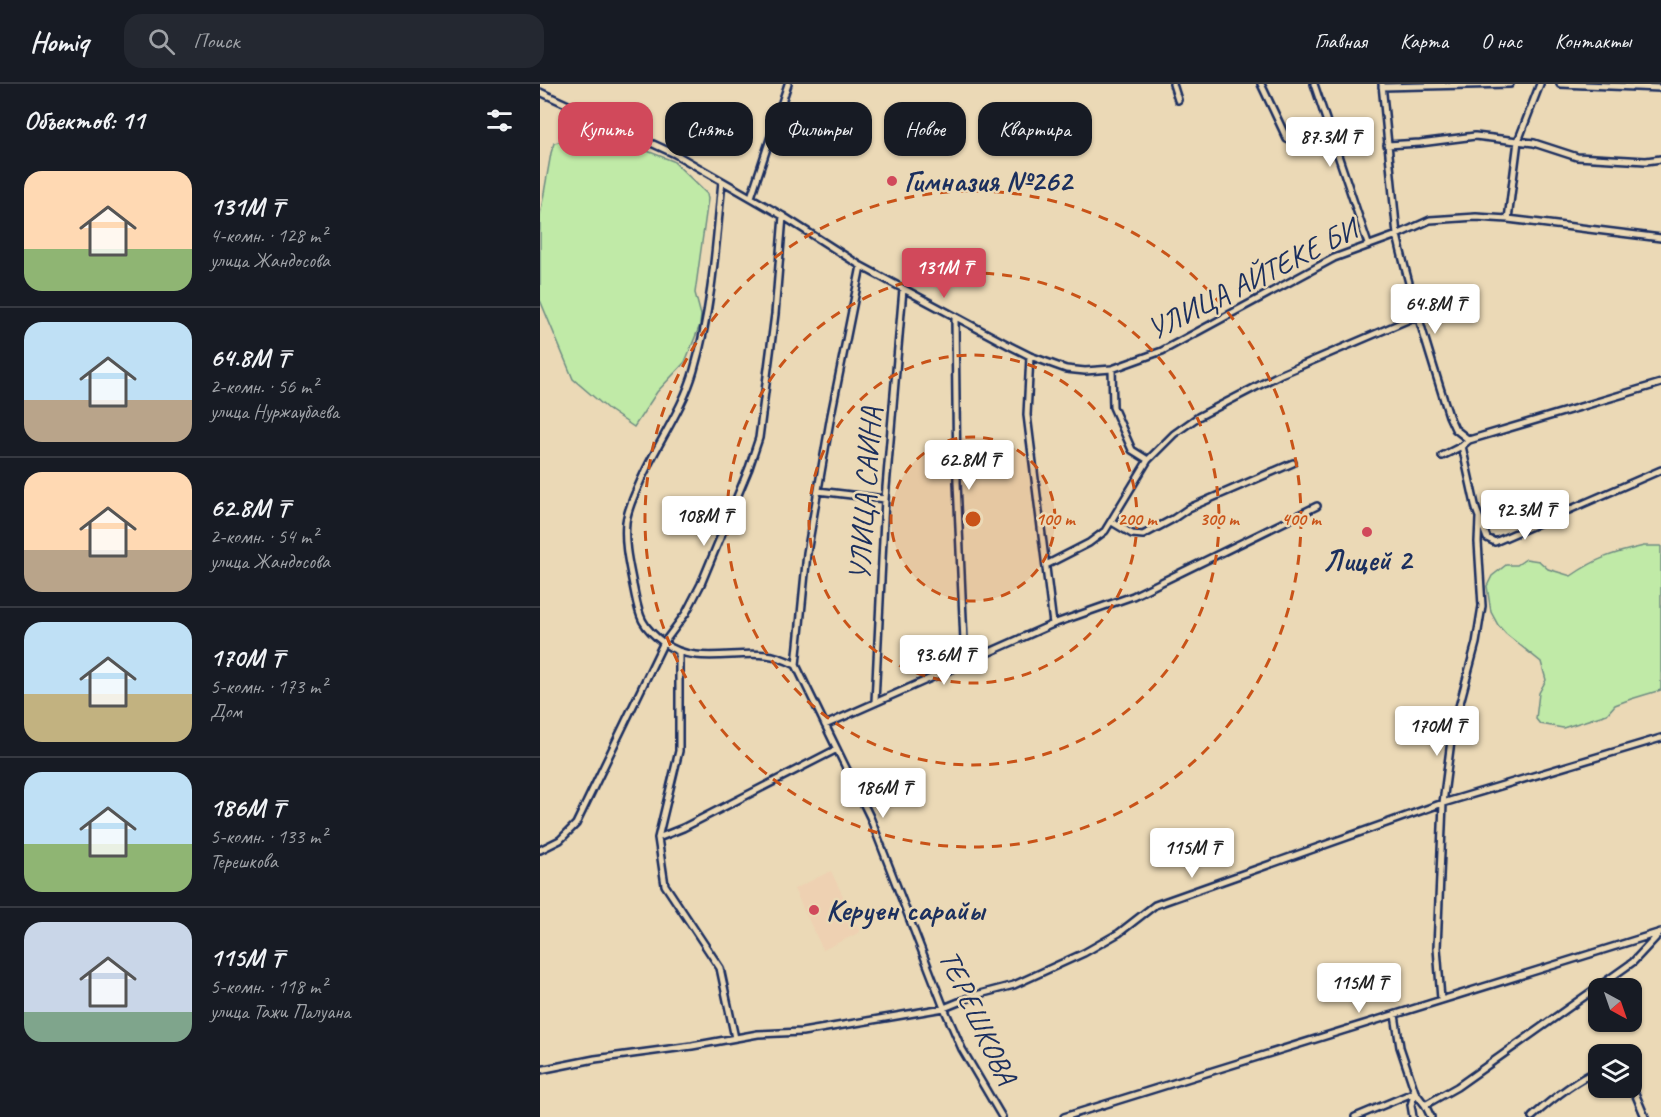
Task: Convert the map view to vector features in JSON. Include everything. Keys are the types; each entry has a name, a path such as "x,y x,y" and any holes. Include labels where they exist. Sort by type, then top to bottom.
{"street":[{"path":"751,197 788,84"},
{"path":"1173,84 1178,100"},
{"path":"1261,84 1287,139"},
{"path":"1314,84 1368,244"},
{"path":"1469,440 1455,429 1449,416 1417,316 1397,235 1382,86 1510,84"},
{"path":"1508,219 1518,141 1540,84"},
{"path":"1560,84 1661,88"},
{"name":"УЛИЦА АЙТЕКЕ БИ","path":"540,92 675,154 783,216 903,290 1030,356 1066,369 1085,371 1112,369 1162,351 1334,258 1431,220 1476,217 1508,219 1661,238"},
{"path":"1388,145 1475,136 1534,143 1577,158 1646,161 1661,159"},
{"path":"722,181 711,300 695,368 685,398 650,459 630,504 626,522 626,555 637,609 642,621 664,643 679,652 696,655 765,655 780,657 796,664 807,553 861,266"},
{"path":"540,849 560,840 576,824 664,643 686,613 701,584 749,468 759,438 776,314 783,216"},
{"name":"УЛИЦА САИНА","path":"875,702 885,499 903,290"},
{"path":"1046,565 1097,539 1112,522 1148,460 1173,434 1224,402 1279,375 1417,316"},
{"path":"955,318 957,482 965,664"},
{"path":"1030,356 1027,415 1053,624"},
{"path":"1112,369 1113,408 1132,450 1148,460"},
{"path":"1442,456 1469,440 1661,382"},
{"path":"1462,446 1479,518 1487,538 1495,542 1661,470"},
{"path":"1112,522 1132,534 1143,535 1190,508 1293,463"},
{"path":"818,491 885,499"},
{"path":"825,725 1053,624 1133,596 1317,506"},
{"path":"1442,999 1437,948 1443,802 1452,733 1476,643 1482,606 1478,542 1479,518"},
{"path":"679,652 679,751 658,838 665,885 720,968 735,1038"},
{"name":"ТЕРЕШКОВА","path":"796,664 870,817 962,1049 1002,1117"},
{"path":"540,1070 595,1059 758,1034 802,1032 944,1008 976,995 1014,985 1084,953 1119,933 1155,905 1443,802 1661,738"},
{"path":"658,838 683,828 837,749"},
{"path":"1064,1117 1661,933"},
{"path":"1425,1105 1457,1087 1633,962 1661,933"},
{"path":"1395,1015 1394,1023 1400,1047 1415,1092 1431,1117"},
{"path":"1532,1117 1547,1103 1588,1076"},
{"path":"1355,1117 1415,1092"},
{"path":"1413,1117 1411,1105 1415,1092"},
{"path":"1638,1098 1645,1117"}],"shaded area":[{"path":"831,871 860,932 823,950 794,889"}],"green space":[{"path":"558,142 558,156 653,156 653,153 673,161 707,194 695,293 701,315 700,325 685,362 657,392 634,427 609,410 573,379 540,300 540,216 554,143"},
{"path":"1644,546 1661,546 1661,690 1615,705 1607,714 1563,728 1540,724 1536,719 1539,693 1546,680 1541,662 1498,625 1491,612 1487,586 1492,576 1506,565 1517,565 1526,559 1539,561 1548,569 1571,576 1606,557"}],"place":[{"name":"Гимназия №262","path":"892,181"},
{"name":"Лицей 2","path":"1367,532"},
{"name":"Керуен сарайы","path":"814,910"}]}
